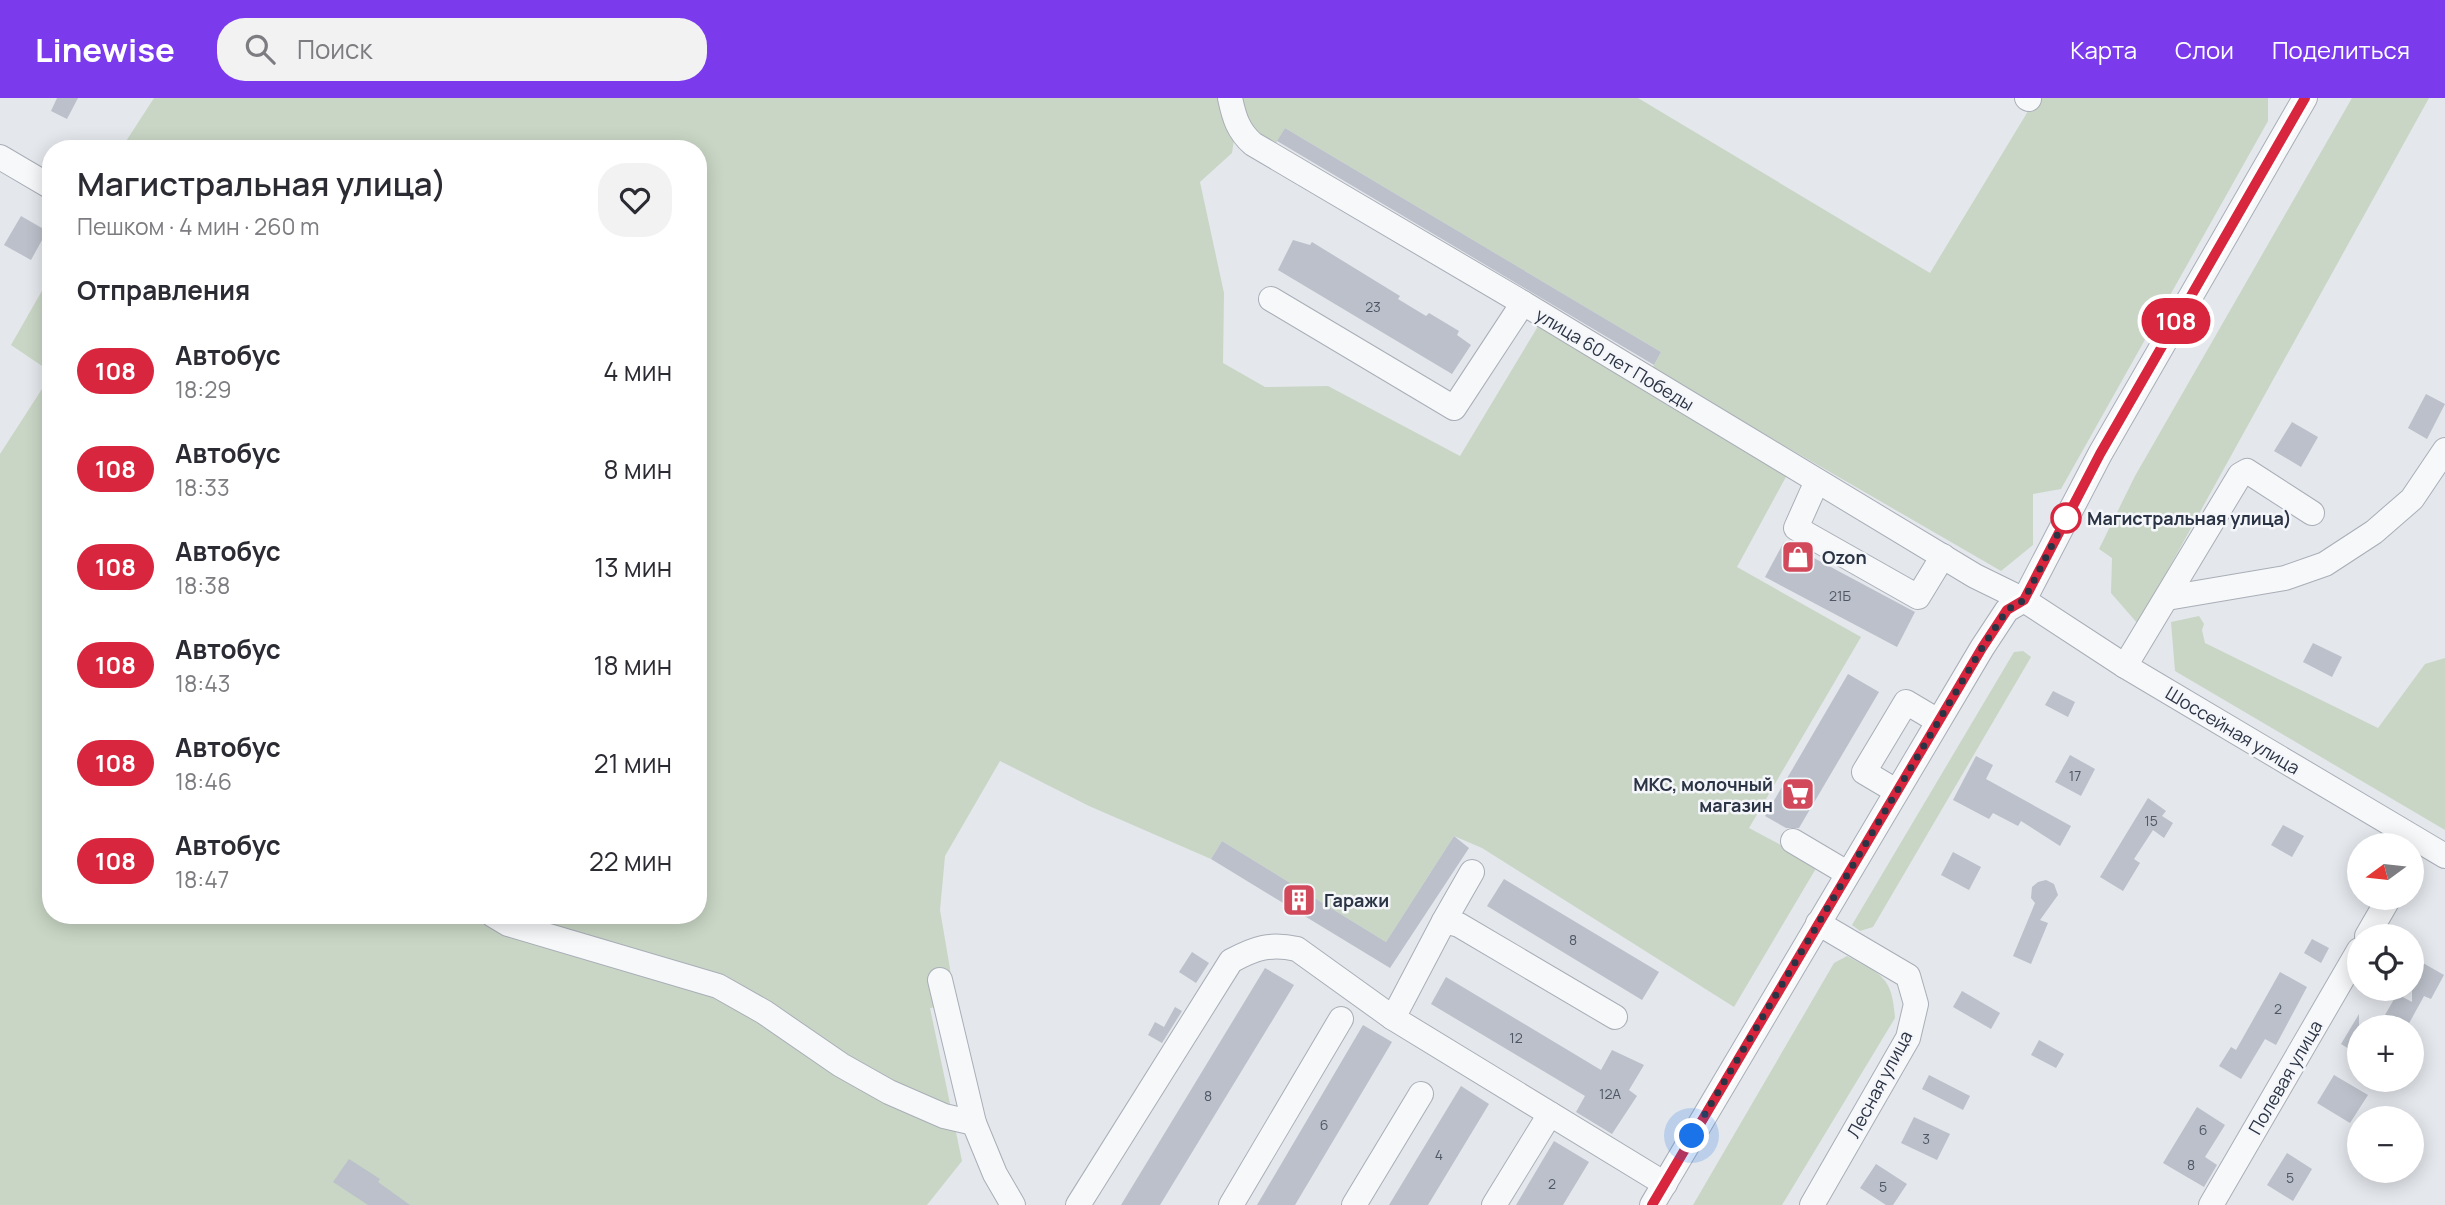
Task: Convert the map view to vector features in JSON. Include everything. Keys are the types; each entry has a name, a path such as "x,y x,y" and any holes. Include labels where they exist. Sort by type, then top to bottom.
{"street":[{"name":"улица 60 лет Победы","path":"1230,98 1242,135 1253,144 1524,303 1943,556 2024,600"},
{"path":"1078,1205 1231,961 1255,948 1284,946 1297,949 1393,1018 1550,1114 1658,1194 1938,721 2007,610 2024,600 2100,454 2298,101"},
{"path":"0,157 42,182"},
{"path":"1271,299 1454,408 1524,303"},
{"path":"2167,598 2285,578 2325,564 2374,532 2412,499 2445,450"},
{"path":"2125,666 2240,475 2247,471 2312,513"},
{"path":"1817,481 1796,528 1918,597 1943,556"},
{"name":"Шоссейная улица","path":"2024,600 2388,833"},
{"path":"1896,791 1864,772 1906,702 1938,721"},
{"path":"1793,841 1847,873"},
{"name":"Шоссейная улица","path":"2424,852 2445,856"},
{"path":"1393,1018 1472,872"},
{"path":"1444,921 1459,925 1615,1017"},
{"name":"Лесная улица","path":"1812,1205 1908,1038 1916,1004 1908,976 1818,923"},
{"path":"508,924 718,986 764,1012 841,1065 889,1092 944,1115 974,1123"},
{"name":"Полевая улица","path":"2211,1205 2347,971"},
{"path":"940,980 974,1123 995,1174 1013,1205"},
{"path":"1231,1205 1341,1019"},
{"path":"1354,1205 1421,1094"},
{"path":"1494,1205 1550,1114"}],"green space":[{"path":"154,98 1638,98 1930,273 2036,98 2268,98 2268,121 2061,489 2033,494 2033,545 2001,571 1652,369 1661,352 1285,128 1275,145 1255,129 1234,140 1232,153 1200,182 1224,293 1223,363 1265,387 1328,386 1460,456 1540,323 1788,473 1737,567 1861,637 1749,828 1818,865 1734,1007 1482,848 1454,836 1386,942 1222,841 1211,859 1089,806 1000,761 945,856 940,910 956,1004 930,1008 962,1161 927,1205 0,1205 0,454 42,389 42,924 707,924 707,140 127,140"},
{"path":"2352,98 2429,98 2138,624 2111,593 2112,558 2099,549 2135,476"},
{"path":"42,291 42,366 11,345"},
{"path":"2199,616 2204,624 2202,630 2205,643 2378,728 2425,664 2445,658 2445,830 2175,671 2171,622"},
{"path":"2023,651 2031,657 1873,927 1860,931 1852,925 2014,652"},
{"path":"1847,956 1883,978 1891,993 1895,1018 1782,1205 1693,1205 1834,963"}],"building":[{"path":"57,98 78,98 67,119 51,111"},
{"path":"1285,128 1661,352 1654,365 1277,141"},
{"path":"21,216 42,228 42,240 31,260 4,245"},
{"path":"1293,240 1310,245 1312,242 1400,296 1398,299 1426,316 1429,313 1459,331 1457,335 1471,345 1452,374 1278,270"},
{"path":"2426,394 2445,404 2427,439 2408,428"},
{"path":"2292,422 2318,437 2301,467 2274,451"},
{"path":"1784,542 1915,612 1897,647 1765,577"},
{"path":"2313,643 2342,657 2332,677 2303,662"},
{"path":"1848,674 1879,692 1799,828 1786,828 1765,816"},
{"path":"2053,691 2075,702 2068,717 2045,705"},
{"path":"2070,755 2095,769 2081,796 2055,782"},
{"path":"1976,756 1993,765 1986,779 2071,826 2060,846 2021,821 2018,826 1993,813 1989,819 1953,800"},
{"path":"2148,798 2166,811 2162,816 2173,823 2164,838 2153,830 2134,859 2140,863 2123,891 2100,877"},
{"path":"2283,825 2304,836 2292,857 2271,845"},
{"name":"Гаражи","path":"1454,836 1469,848 1390,968 1211,859 1222,841 1386,942"},
{"path":"1953,852 1981,867 1969,890 1941,875"},
{"path":"1504,879 1659,972 1642,1000 1487,906"},
{"path":"2046,880 2054,884 2058,895 2040,920 2048,923 2031,964 2013,956 2035,903 2031,898 2032,887"},
{"path":"2312,939 2329,948 2321,963 2304,953"},
{"path":"1192,952 1209,963 1196,983 1179,972"},
{"path":"2424,964 2444,975 2431,999 2424,996"},
{"path":"1265,968 1294,985 1160,1205 1121,1205"},
{"path":"2280,972 2307,987 2276,1045 2265,1039 2241,1079 2219,1066 2231,1047 2236,1050"},
{"path":"1446,977 1601,1070 1612,1050 1644,1065 1629,1090 1637,1096 1612,1134 1576,1112 1585,1096 1431,1004"},
{"path":"1962,991 2000,1013 1991,1029 1953,1007"},
{"path":"2393,1001 2421,1001 2414,1015 2385,1015"},
{"path":"1175,1007 1182,1011 1162,1043 1148,1035 1155,1022 1164,1027"},
{"path":"1363,1025 1392,1042 1295,1205 1257,1205"},
{"path":"2347,1034 2347,1048 2341,1044"},
{"path":"2039,1040 2064,1054 2056,1068 2031,1055"},
{"path":"1929,1075 1970,1096 1963,1110 1922,1089"},
{"path":"2334,1075 2347,1083 2347,1092 2363,1092 2368,1095 2361,1106 2347,1106 2347,1121 2317,1103"},
{"path":"1461,1086 1489,1104 1428,1205 1389,1205"},
{"path":"2197,1107 2225,1125 2205,1157 2217,1165 2204,1187 2163,1163"},
{"path":"1914,1117 1950,1134 1937,1160 1901,1143"},
{"path":"1554,1141 1589,1162 1563,1205 1516,1205"},
{"path":"2287,1153 2312,1169 2293,1201 2267,1185"},
{"path":"349,1159 380,1179 378,1182 410,1205 368,1205 333,1182"},
{"path":"1876,1164 1907,1184 1893,1205 1886,1205 1860,1188"}],"bus line":[{"name":"108","path":"1652,1205 1982,648 2007,610 2024,600 2100,454 2305,98"}],"place":[{"name":"Магистральная улица)","path":"2066,518"},
{"name":"Ozon","path":"1798,557"},
{"name":"МКС, молочный магазин","path":"1798,794"},
{"name":"Гаражи","path":"1299,900"}],"route":[{"path":"1692,1136 1982,648 2007,610 2024,600 2066,518"}]}
